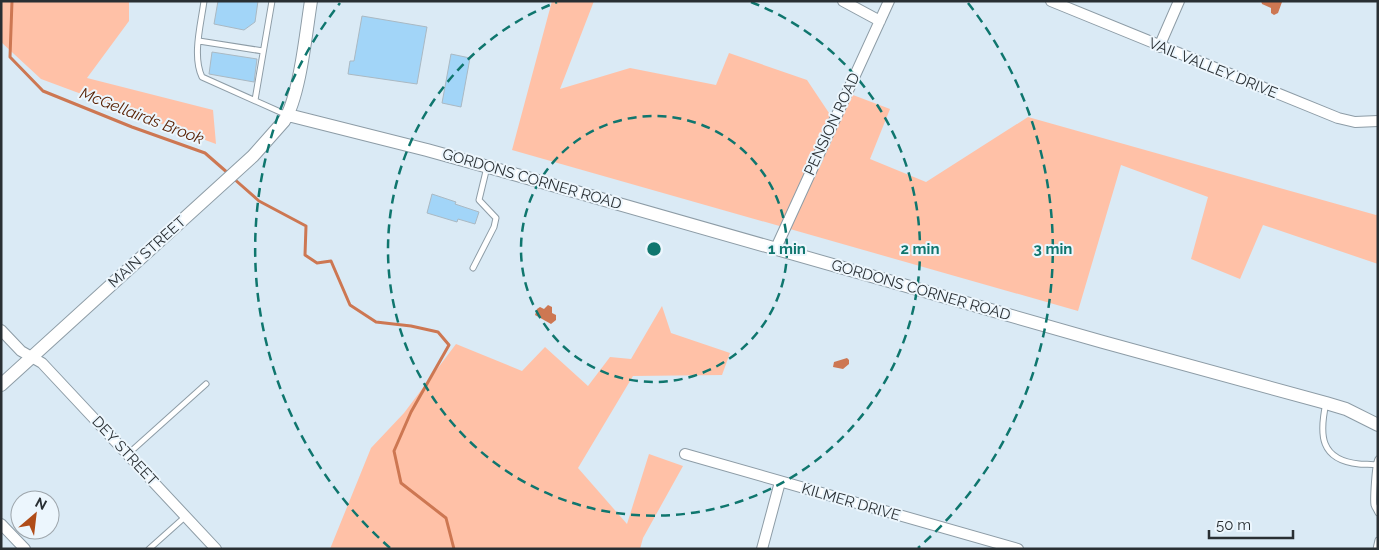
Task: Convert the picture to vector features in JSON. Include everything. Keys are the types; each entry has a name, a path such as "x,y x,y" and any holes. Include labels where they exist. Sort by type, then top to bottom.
{"street":[{"path":"288,115 297,86 311,1"},
{"path":"843,1 880,21"},
{"name":"PENSION ROAD","path":"776,248 889,1"},
{"name":"VAIL VALLEY DRIVE","path":"1051,1 1338,118 1355,122 1378,121"},
{"path":"1160,46 1178,1"},
{"name":"MAIN STREET","path":"1,385 244,164 288,115"},
{"name":"GORDONS CORNER ROAD","path":"288,115 487,166 1326,403 1346,409 1378,424"},
{"name":"DEY STREET","path":"1,330 21,350 42,363 216,549"},
{"name":"KILMER DRIVE","path":"685,454 1018,549"},
{"path":"762,549 780,482"},
{"path":"1,524 25,549"}],"lane":[{"path":"204,1 198,68 202,77 288,115"},
{"path":"255,100 272,1"},
{"path":"199,41 263,51"},
{"path":"473,268 494,227 496,218 479,200 487,166"},
{"path":"128,454 206,384"},
{"path":"1326,403 1323,417 1323,442 1333,456 1358,464 1377,463 1374,503 1378,513"},
{"path":"149,549 186,516"},
{"path":"1376,549 1378,540"}],"shaded area":[{"path":"1,1 129,1 129,21 87,78 213,110 216,144 41,79 1,42"},
{"path":"552,1 594,1 560,89 630,68 716,85 729,53 807,80 835,122 858,78 853,95 890,109 870,159 926,182 1028,117 1378,214 1378,264 1263,225 1240,279 1191,259 1208,197 1121,165 1078,311 512,150"},
{"path":"1261,1 1282,2 1278,13 1274,15 1271,13 1271,8 1262,4"},
{"path":"548,305 552,307 552,313 556,315 556,320 551,324 535,315 537,309 540,307 544,309"},
{"path":"662,306 671,333 730,353 722,375 633,376 578,468 627,524 649,454 683,466 643,538 640,549 330,549 371,448 404,413 456,344 522,371 545,347 588,386 610,357 631,359"},
{"path":"847,358 849,364 843,369 833,367 834,362"}],"building":[{"path":"218,1 258,1 255,22 244,30 214,24"},
{"path":"362,16 427,27 417,84 348,74 350,61 354,61"},
{"path":"212,52 257,59 254,82 209,74"},
{"path":"451,54 470,58 461,107 442,103"},
{"path":"432,194 479,212 475,224 458,219 457,222 427,213"}],"waterway":[{"name":"McGellairds Brook","path":"12,1 10,57 43,91 132,127 205,153 229,174"},
{"name":"McGellairds Brook","path":"233,178 259,201 306,226 305,255 317,263 331,261 350,305 376,322 411,326 438,332 449,345 411,412 394,451 401,483 446,518 454,549"}]}
